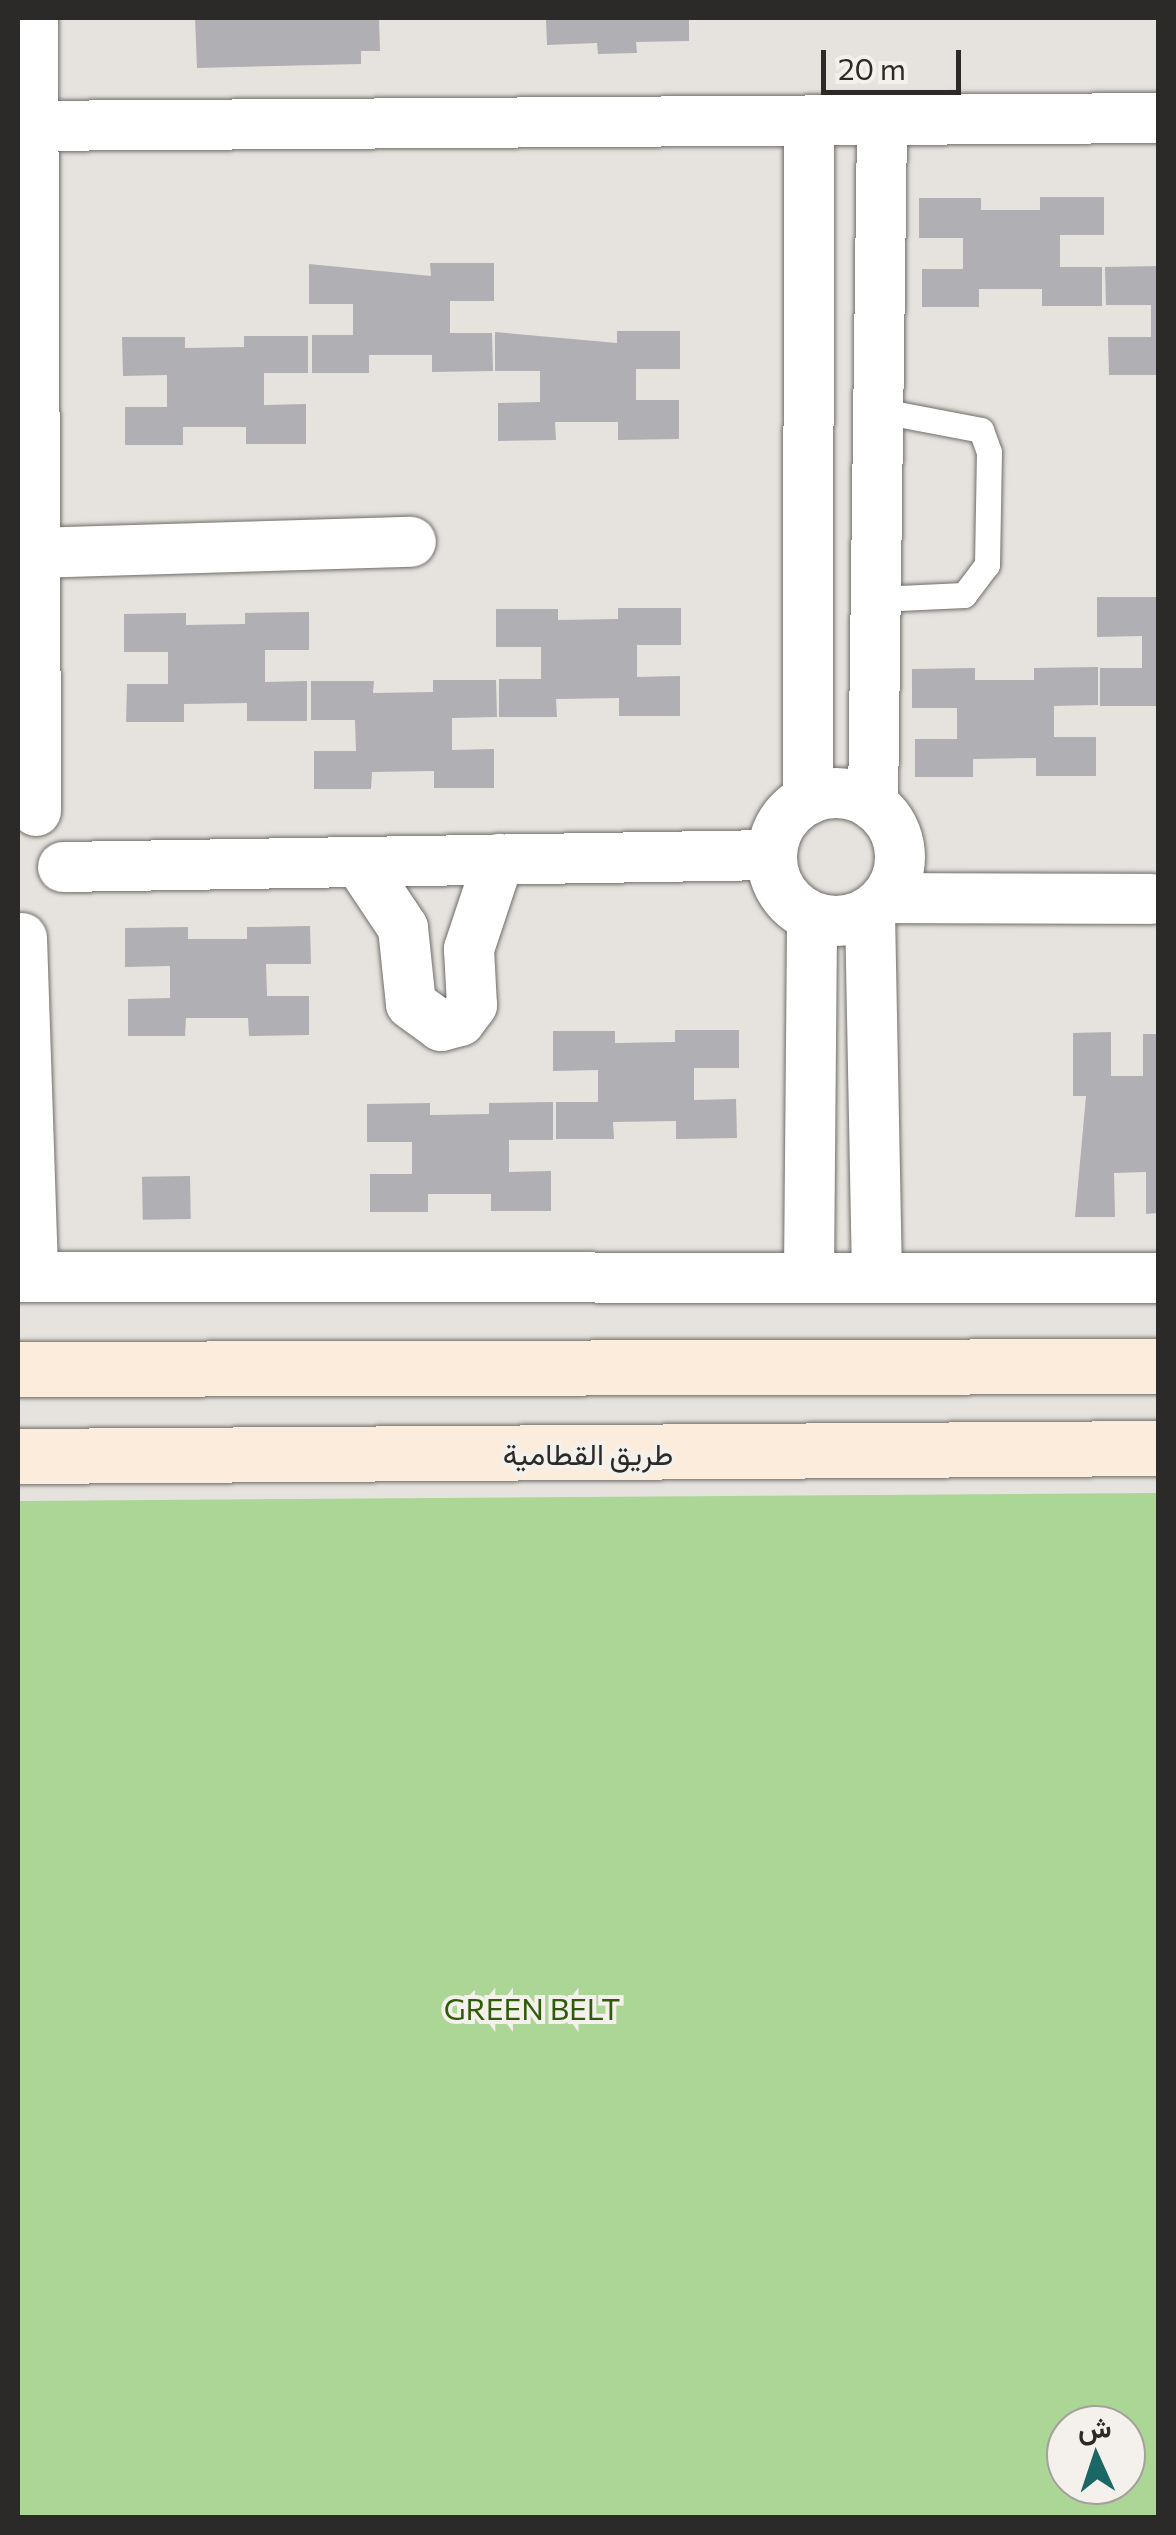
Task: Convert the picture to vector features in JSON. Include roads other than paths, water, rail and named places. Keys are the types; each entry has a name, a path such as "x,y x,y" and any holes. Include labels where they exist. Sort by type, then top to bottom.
{"street":[{"path":"32,18 27,126 34,553 26,809 58,832 63,866 20,940 25,1276 809,1273 1158,1278"},
{"path":"27,126 809,125 1158,118"},
{"path":"878,1275 878,905 900,848 873,805 882,124"},
{"path":"808,800 809,125"},
{"path":"34,553 411,542"},
{"path":"873,805 842,793 808,800 786,816 772,855 778,886 812,917 841,921 878,905 1151,899"},
{"path":"63,866 772,855"},
{"path":"359,862 403,928 411,1004 441,1026 460,1021 472,1005 469,949 499,859"},
{"path":"809,1273 812,917"},
{"path":"870,1452 872,1366"},
{"path":"18,1369 1158,1366"},
{"name":"طريق القطامية","path":"18,1456 1158,1448"}],"lane":[{"path":"877,599 964,595 987,565 989,452 981,430 881,411"}],"park label":[{"name":"GREEN BELT","path":"532,2008"}]}
